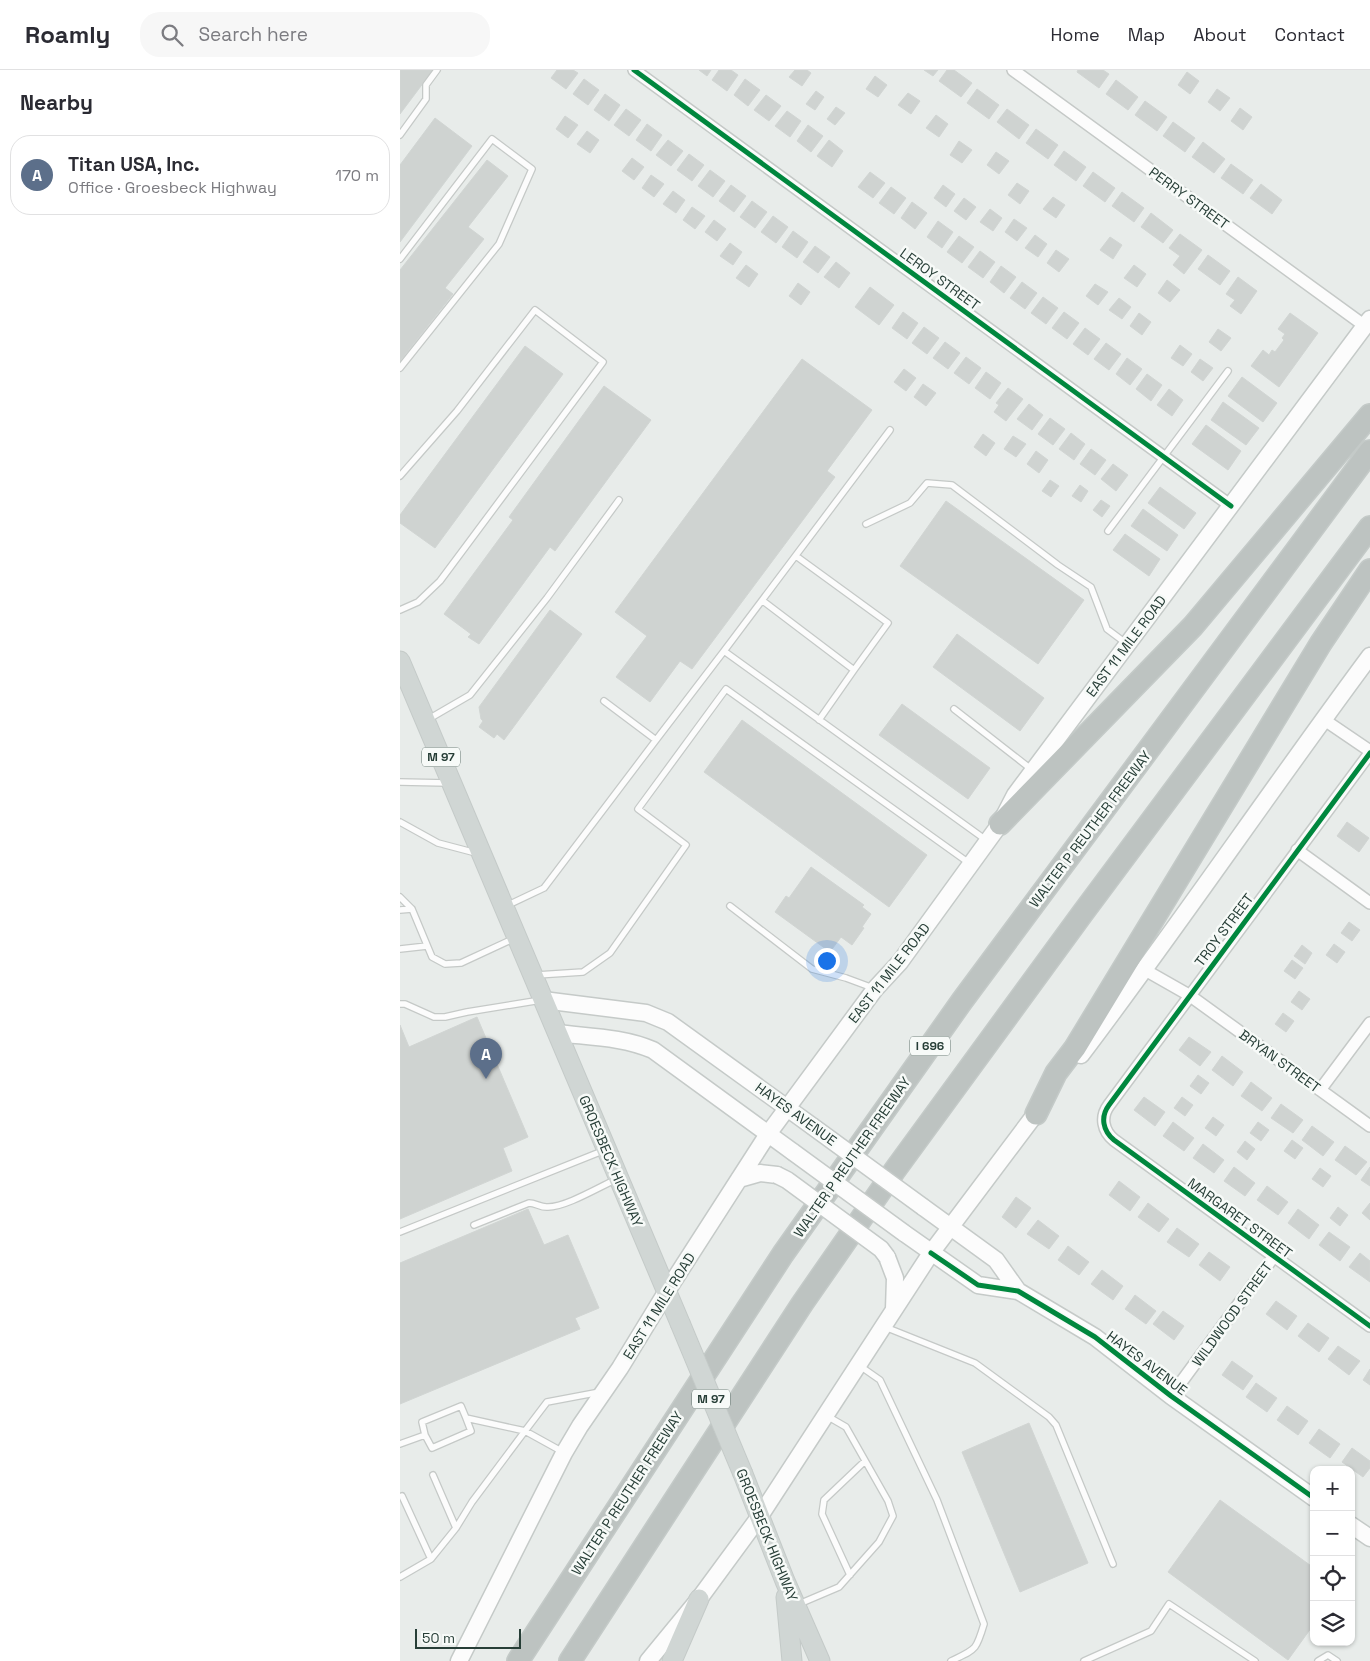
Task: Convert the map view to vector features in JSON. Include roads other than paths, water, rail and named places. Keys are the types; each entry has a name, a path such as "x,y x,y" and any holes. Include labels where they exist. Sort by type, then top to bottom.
{"highway":[{"path":"1000,824 1193,626 1370,415"},
{"name":"WALTER P REUTHER FREEWAY","path":"518,1661 806,1222 968,993 1370,451"},
{"path":"570,1661 802,1304 895,1170 1093,898 1370,527"},
{"path":"1036,1114 1056,1073 1075,1048 1322,643 1370,570"}],"main road":[{"name":"EAST 11 MILE ROAD","path":"458,1661 580,1426 620,1368 667,1291 786,1107 875,989 900,962 1000,824 1015,795 1367,322"},
{"path":"648,1661 699,1599 760,1516 950,1226 1145,970 1323,719 1370,656"},
{"name":"GROESBECK HIGHWAY","path":"400,661 404,682 425,721 517,937 667,1291 785,1581 820,1661"},
{"name":"HAYES AVENUE","path":"543,1000 635,1011 656,1016 668,1022 996,1260 1018,1291"},
{"name":"HAYES AVENUE","path":"557,1033 625,1041 653,1050 931,1253 978,1285 1018,1291 1095,1337 1172,1396 1310,1495"},
{"path":"739,1179 760,1173 777,1175 787,1180 881,1249 887,1257 895,1278 894,1309"},
{"path":"1355,1527 1370,1538"},
{"path":"785,1581 792,1661"},
{"path":"672,1661 699,1599"}],"street":[{"name":"LEROY STREET","path":"634,70 1231,506"},
{"name":"PERRY STREET","path":"1013,70 1367,322"},
{"path":"1323,719 1370,752"},
{"name":"TROY STREET","path":"1104,1123 1105,1110 1370,752"},
{"path":"1297,850 1370,903"},
{"name":"BRYAN STREET","path":"1145,970 1189,995 1370,1126"},
{"path":"1320,1090 1370,1023"},
{"name":"MARGARET STREET","path":"1104,1123 1106,1130 1114,1140 1370,1326"},
{"name":"WILDWOOD STREET","path":"1172,1396 1274,1256"}],"lane":[{"path":"400,135 426,99 426,85 437,70"},
{"path":"400,259 492,139 532,169 499,244 400,368"},
{"path":"400,476 457,410 535,310 603,362 440,581 418,602 400,610"},
{"path":"1108,531 1228,371"},
{"path":"504,907 544,888 763,601 890,430"},
{"path":"866,524 910,503 927,483 952,485 1058,565 1091,587 1107,629 1127,645"},
{"path":"425,721 470,695 547,598 619,500"},
{"path":"796,556 888,624 819,720"},
{"path":"763,601 854,670"},
{"path":"724,652 987,841"},
{"path":"533,976 582,972 610,953 686,845 638,809 726,689 970,865"},
{"path":"604,701 656,740"},
{"path":"954,709 1033,771"},
{"path":"400,782 451,783"},
{"path":"400,822 438,844 481,854"},
{"path":"400,897 412,909 432,957 445,964 461,963 517,937"},
{"path":"730,906 812,969 846,978 875,989"},
{"path":"400,910 412,909"},
{"path":"400,949 428,946"},
{"path":"400,1004 406,1004 434,1017 445,1018 467,1012 543,1000"},
{"path":"400,1232 607,1149"},
{"path":"474,1225 529,1203 536,1203 545,1208 558,1206 618,1178"},
{"path":"883,1326 975,1363 1049,1417 1056,1425 1113,1564"},
{"path":"858,1365 880,1380 937,1500 984,1624 974,1650 951,1661"},
{"path":"400,1577 430,1559 456,1528 472,1502 547,1402 604,1391"},
{"path":"461,1406 466,1418 471,1431 432,1448 425,1435 422,1422 461,1406"},
{"path":"795,1605 839,1587 879,1542 893,1516 888,1501 846,1427 826,1414"},
{"path":"466,1418 525,1431 564,1454"},
{"path":"400,1444 425,1435"},
{"path":"850,1575 822,1514 824,1500 865,1461"},
{"path":"434,1475 456,1528"},
{"path":"402,1496 430,1559"},
{"path":"1084,1661 1091,1660 1151,1631 1169,1604 1255,1661"},
{"path":"1318,1661 1328,1655 1337,1661"}],"place":[{"name":"Titan USA, Inc.","path":"486,1079"}]}
